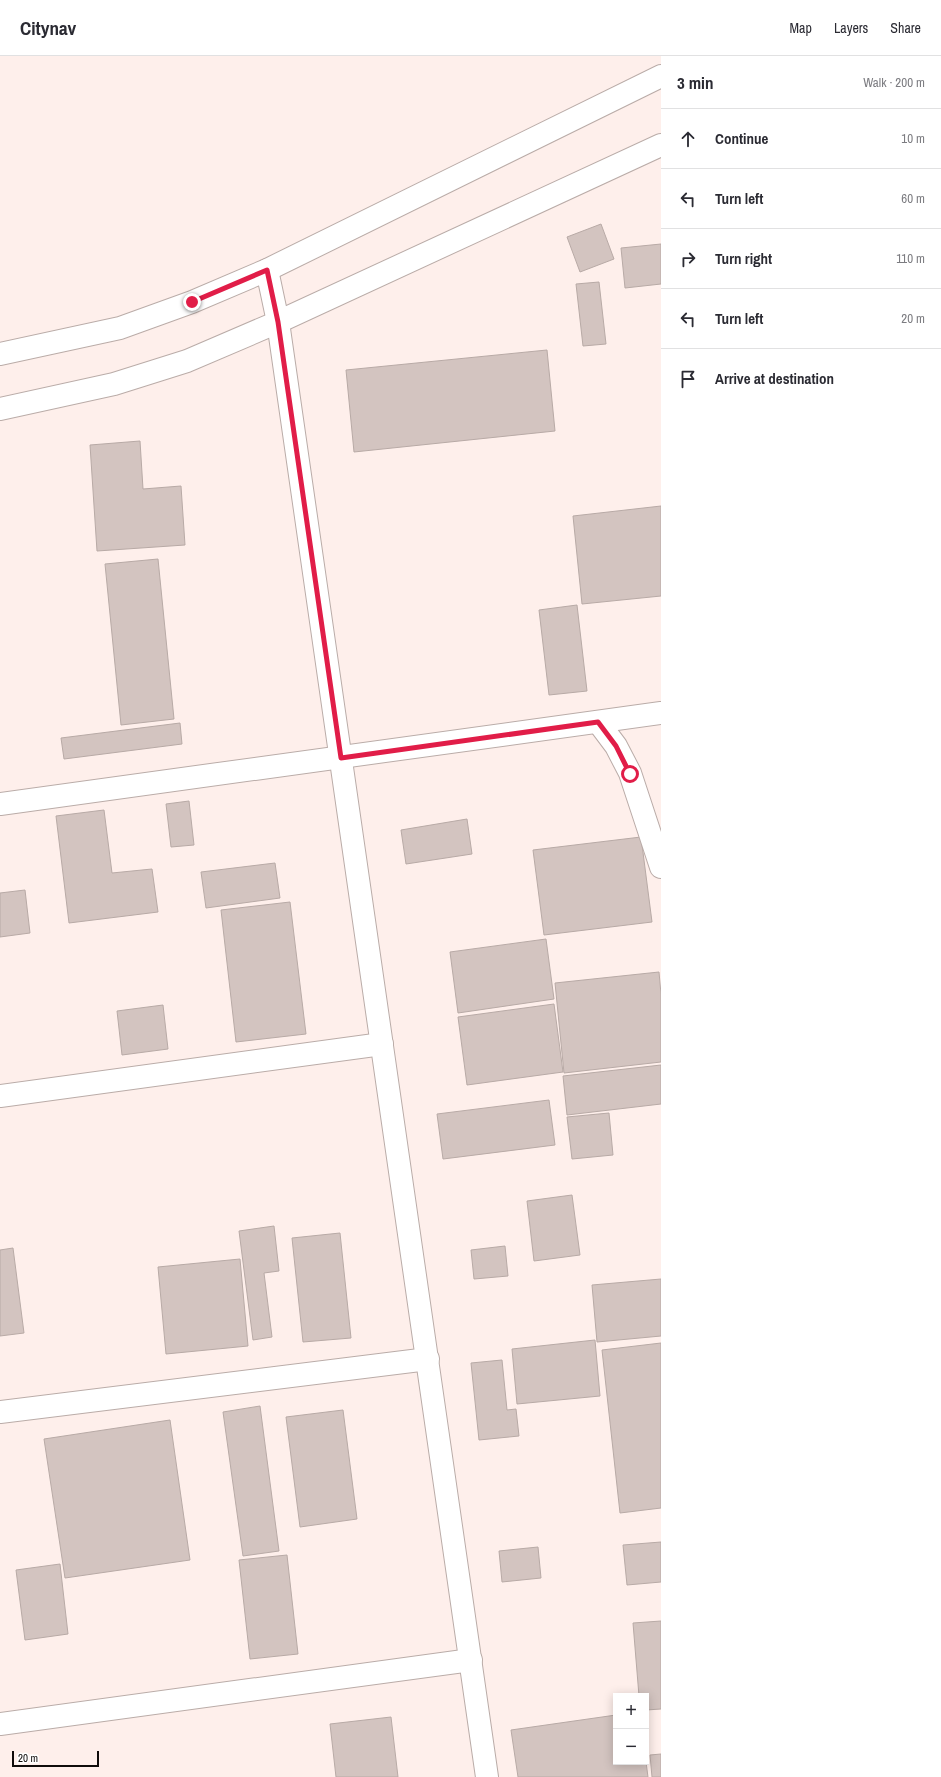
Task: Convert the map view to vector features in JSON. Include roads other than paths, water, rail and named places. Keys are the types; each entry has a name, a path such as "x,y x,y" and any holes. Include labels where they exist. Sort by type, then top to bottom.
{"street":[{"path":"0,354 120,328 192,302 267,270 661,76"},
{"path":"0,409 114,384 187,361 278,322 661,145"},
{"path":"267,270 278,322 488,1777"},
{"path":"0,804 661,713"},
{"path":"598,722 616,746 630,774 661,868"},
{"path":"0,1096 382,1044"},
{"path":"0,1412 428,1359"},
{"path":"0,1724 471,1660"}]}
